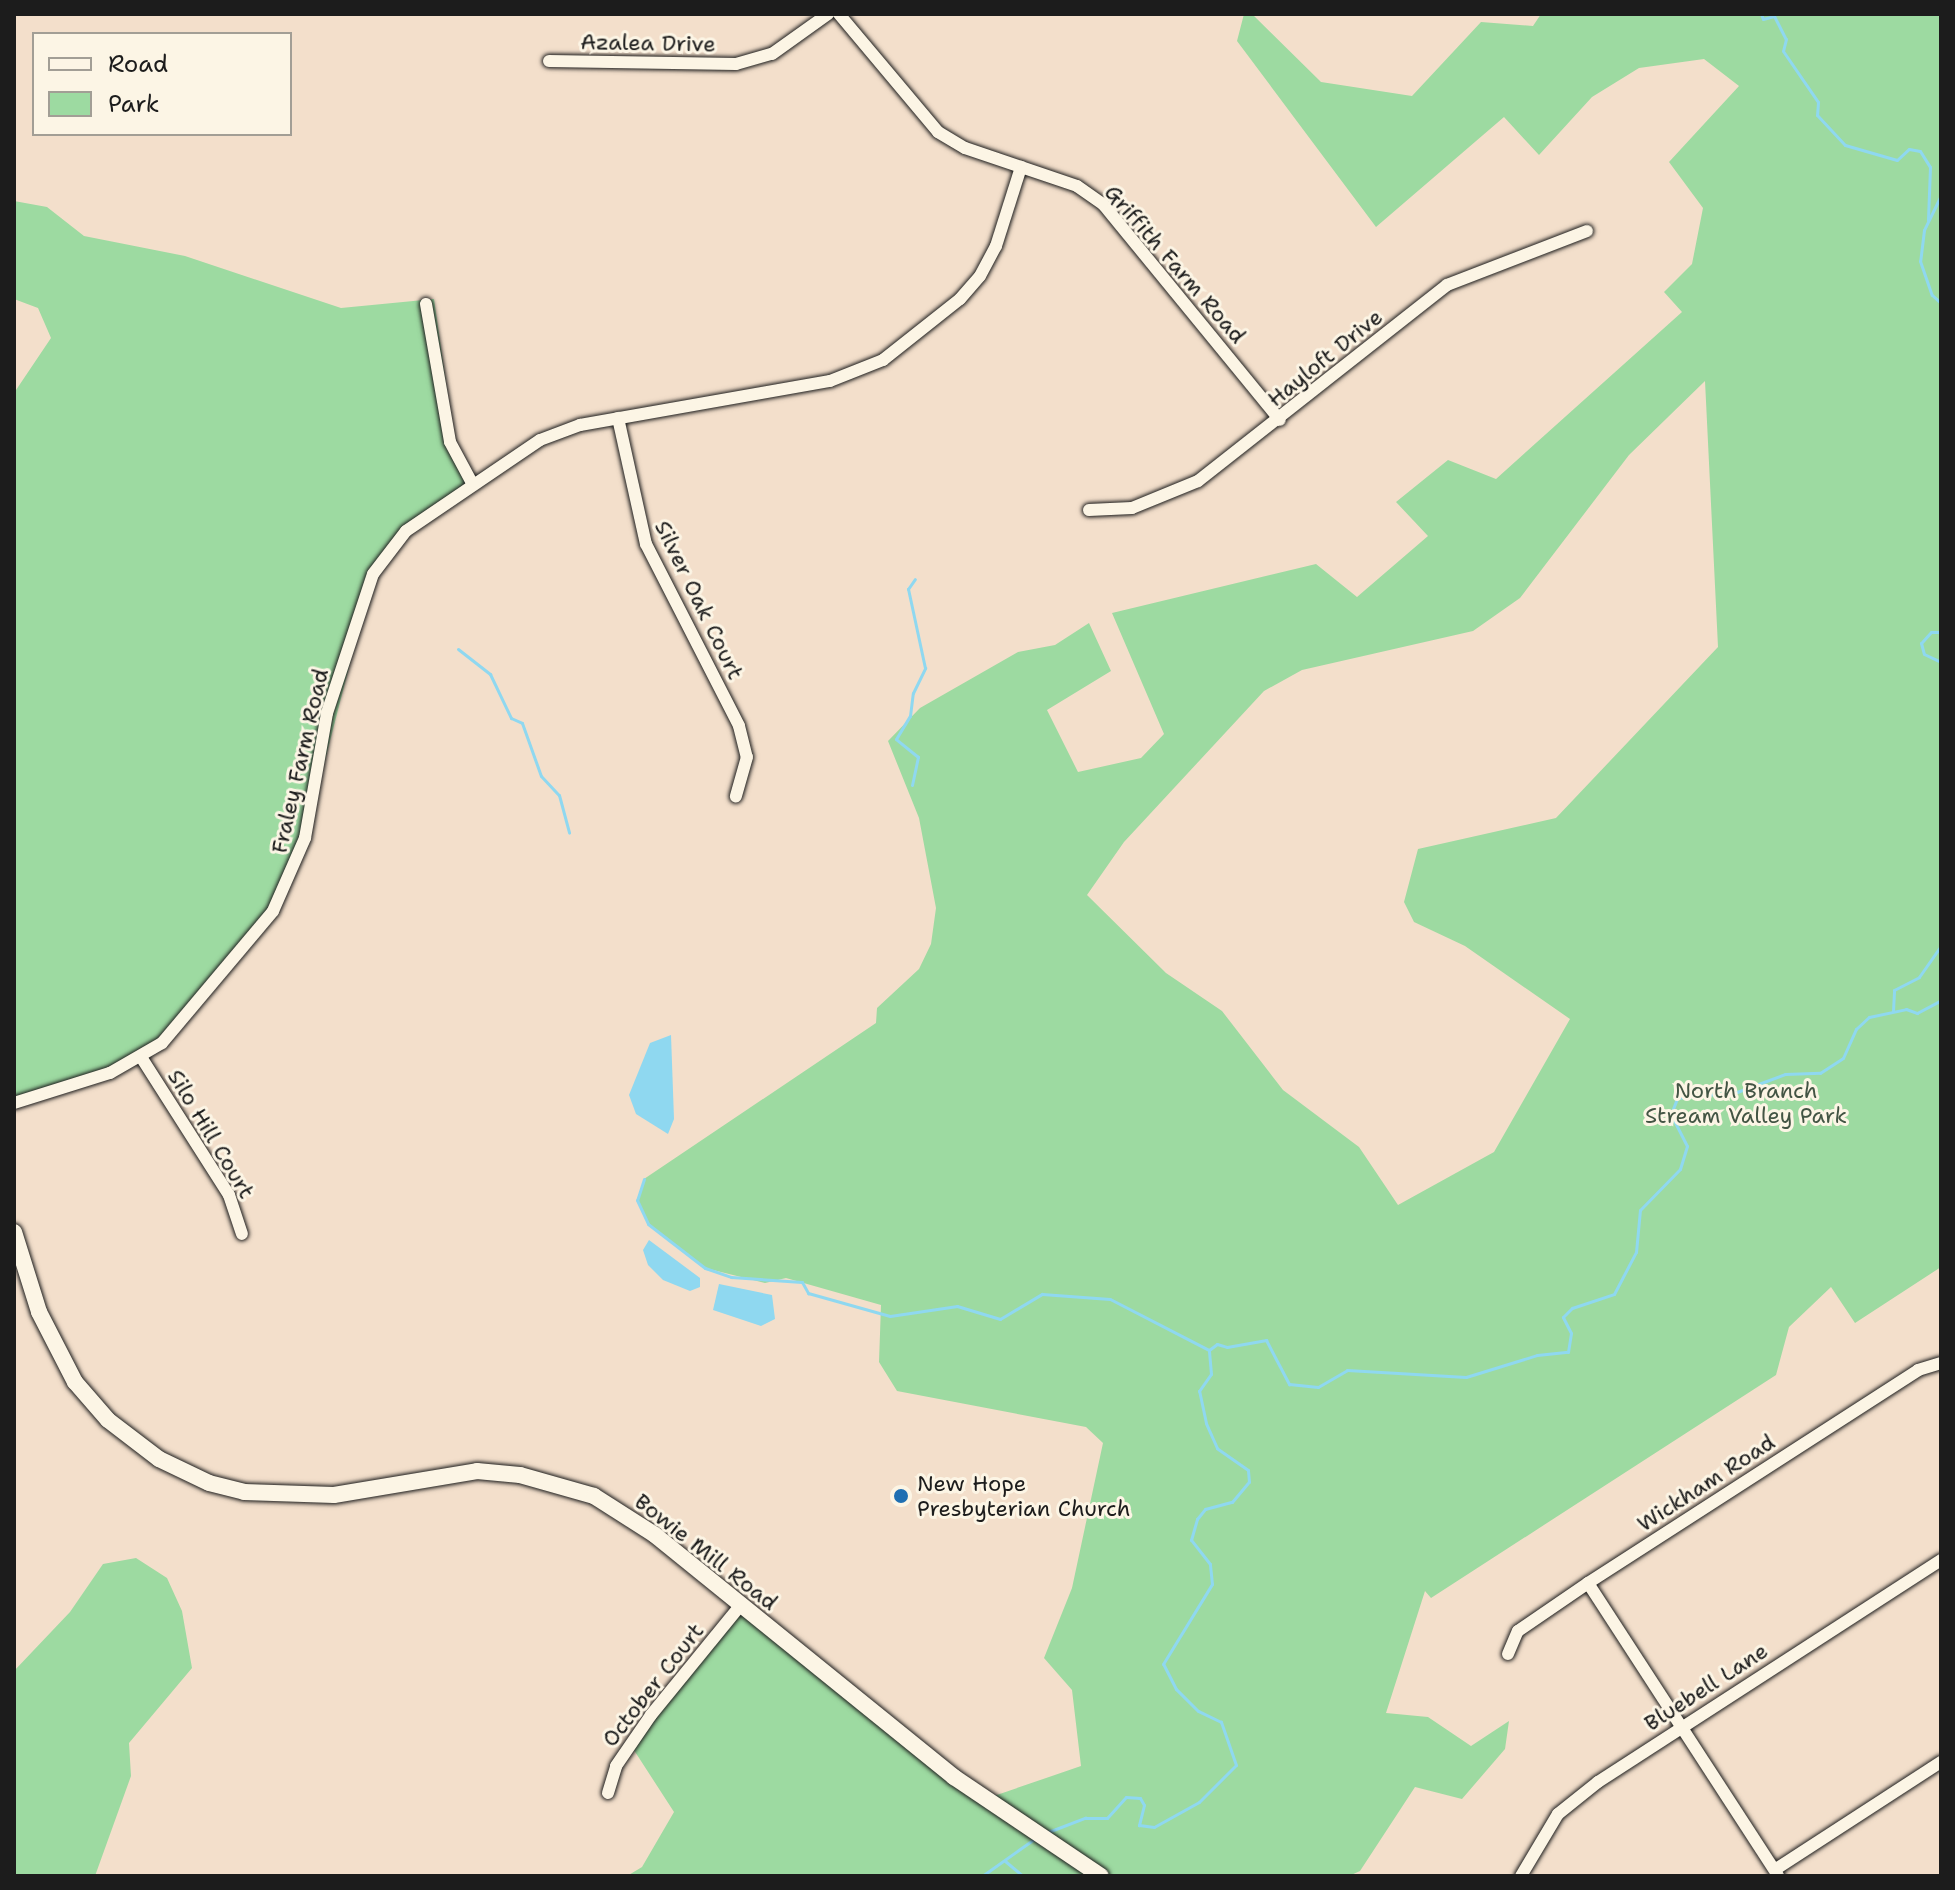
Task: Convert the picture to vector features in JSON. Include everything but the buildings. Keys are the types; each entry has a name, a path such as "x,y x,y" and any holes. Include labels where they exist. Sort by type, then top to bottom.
{"street":[{"name":"Azalea Drive","path":"549,61 736,64 772,54 828,14"},
{"name":"Griffith Farm Road","path":"839,14 938,132 965,148 1077,186 1103,204 1280,420"},
{"name":"Fraley Farm Road","path":"14,1103 110,1073 162,1043 285,892 305,838 327,713 373,574 406,531 472,483 540,440 618,418 830,381 883,360 960,299 980,276 996,246 1021,167"},
{"name":"Hayloft Drive","path":"1089,510 1132,508 1198,481 1280,420 1447,285 1587,231"},
{"path":"426,304 450,442 472,483"},
{"name":"Silver Oak Court","path":"618,418 646,544 739,726 747,757 736,796"},
{"name":"Silo Hill Court","path":"141,1057 229,1195 242,1234"},
{"name":"Bowie Mill Road","path":"14,1232 39,1312 75,1382 108,1420 159,1459 209,1483 296,1496 477,1471 559,1484 594,1496 644,1527 740,1606 1031,1832 1101,1876"},
{"name":"Wickham Road","path":"1508,1654 1518,1631 1588,1583 1918,1370 1941,1363"},
{"name":"Bluebell Lane","path":"1521,1876 1568,1805 1683,1726 1941,1560"},
{"path":"1588,1583 1777,1872 1941,1762"},
{"name":"October Court","path":"608,1793 616,1766 651,1715 740,1606"}],"green space":[{"name":"North Branch Stream Valley Park","path":"1244,14 1252,14 1321,82 1412,96 1481,22 1533,26 1541,14 1941,14 1941,1267 1855,1323 1831,1287 1789,1327 1776,1375 1431,1598 1425,1591 1386,1713 1428,1717 1471,1746 1509,1721 1505,1749 1462,1799 1415,1787 1360,1871 1349,1876 627,1876 642,1867 674,1812 630,1744 740,1606 985,1799 1081,1766 1072,1690 1044,1658 1072,1588 1103,1443 1086,1427 897,1391 879,1362 881,1305 786,1278 765,1283 705,1268 648,1224 637,1200 644,1179 876,1023 877,1008 919,969 931,944 936,908 919,818 888,741 920,708 1018,652 1055,645 1089,623 1111,671 1047,710 1078,772 1141,758 1164,734 1112,613 1316,564 1357,597 1428,536 1396,502 1448,460 1496,479 1682,312 1664,292 1692,264 1703,208 1669,162 1739,86 1704,59 1639,68 1592,97 1539,155 1504,117 1376,227 1237,41","holes":["1705,381 1718,647 1556,818 1418,849 1404,902 1414,922 1465,946 1570,1019 1494,1152 1398,1205 1359,1147 1283,1090 1222,1011 1166,973 1087,895 1124,842 1264,691 1302,670 1473,631 1520,598 1629,455"]},
{"path":"14,201 47,207 84,236 185,256 341,308 434,299 454,439 472,483 406,531 373,574 305,838 273,911 141,1057 14,1103 14,393 51,338 38,308 14,299"},
{"path":"136,1558 167,1578 182,1611 192,1668 129,1743 131,1776 95,1876 14,1876 14,1671 70,1612 103,1564"}],"water":[{"path":"671,1035 674,1119 668,1134 636,1114 629,1095 650,1043"},
{"path":"649,1240 700,1278 700,1287 690,1291 663,1280 648,1265 643,1250"},
{"path":"719,1284 772,1295 775,1319 761,1326 713,1310"}],"waterway":[{"path":"1761,14 1763,19 1774,16"},
{"path":"1773,14 1786,39 1783,51 1818,102 1817,115 1845,145 1897,160 1909,149 1920,151 1930,167 1928,220"},
{"path":"1941,195 1924,230 1920,261 1932,295 1941,303"},
{"path":"912,785 918,757 896,739 910,716 913,693 925,668 908,589 915,579"},
{"path":"1941,632 1931,632 1921,643 1924,654 1941,662"},
{"path":"458,649 490,674 511,718 522,723 541,776 559,795 569,833"},
{"path":"1893,1011 1894,990 1919,977 1941,946"},
{"path":"1048,1832 1085,1818 1107,1818 1126,1797 1140,1798 1144,1805 1139,1825 1154,1827 1199,1802 1236,1765 1221,1722 1198,1711 1176,1689 1163,1664 1212,1584 1210,1564 1191,1540 1197,1519 1205,1509 1232,1502 1249,1482 1248,1470 1217,1448 1206,1423 1199,1391 1211,1374 1209,1350 1217,1344 1227,1347 1266,1340 1289,1384 1318,1387 1347,1370 1466,1377 1537,1355 1568,1352 1571,1333 1563,1317 1572,1308 1614,1294 1636,1252 1640,1210 1680,1169 1687,1146 1671,1114 1677,1098 1737,1092 1785,1074 1820,1073 1843,1058 1856,1029 1869,1017 1906,1009 1917,1013 1941,1000"},
{"path":"644,1179 637,1200 648,1224 705,1268 731,1277 802,1282 808,1293 890,1316 957,1306 1000,1319 1042,1294 1110,1299 1209,1350"},
{"path":"982,1876 1034,1839"},
{"path":"1005,1861 1023,1876"}],"place":[{"name":"New Hope Presbyterian Church","path":"901,1496"}]}
